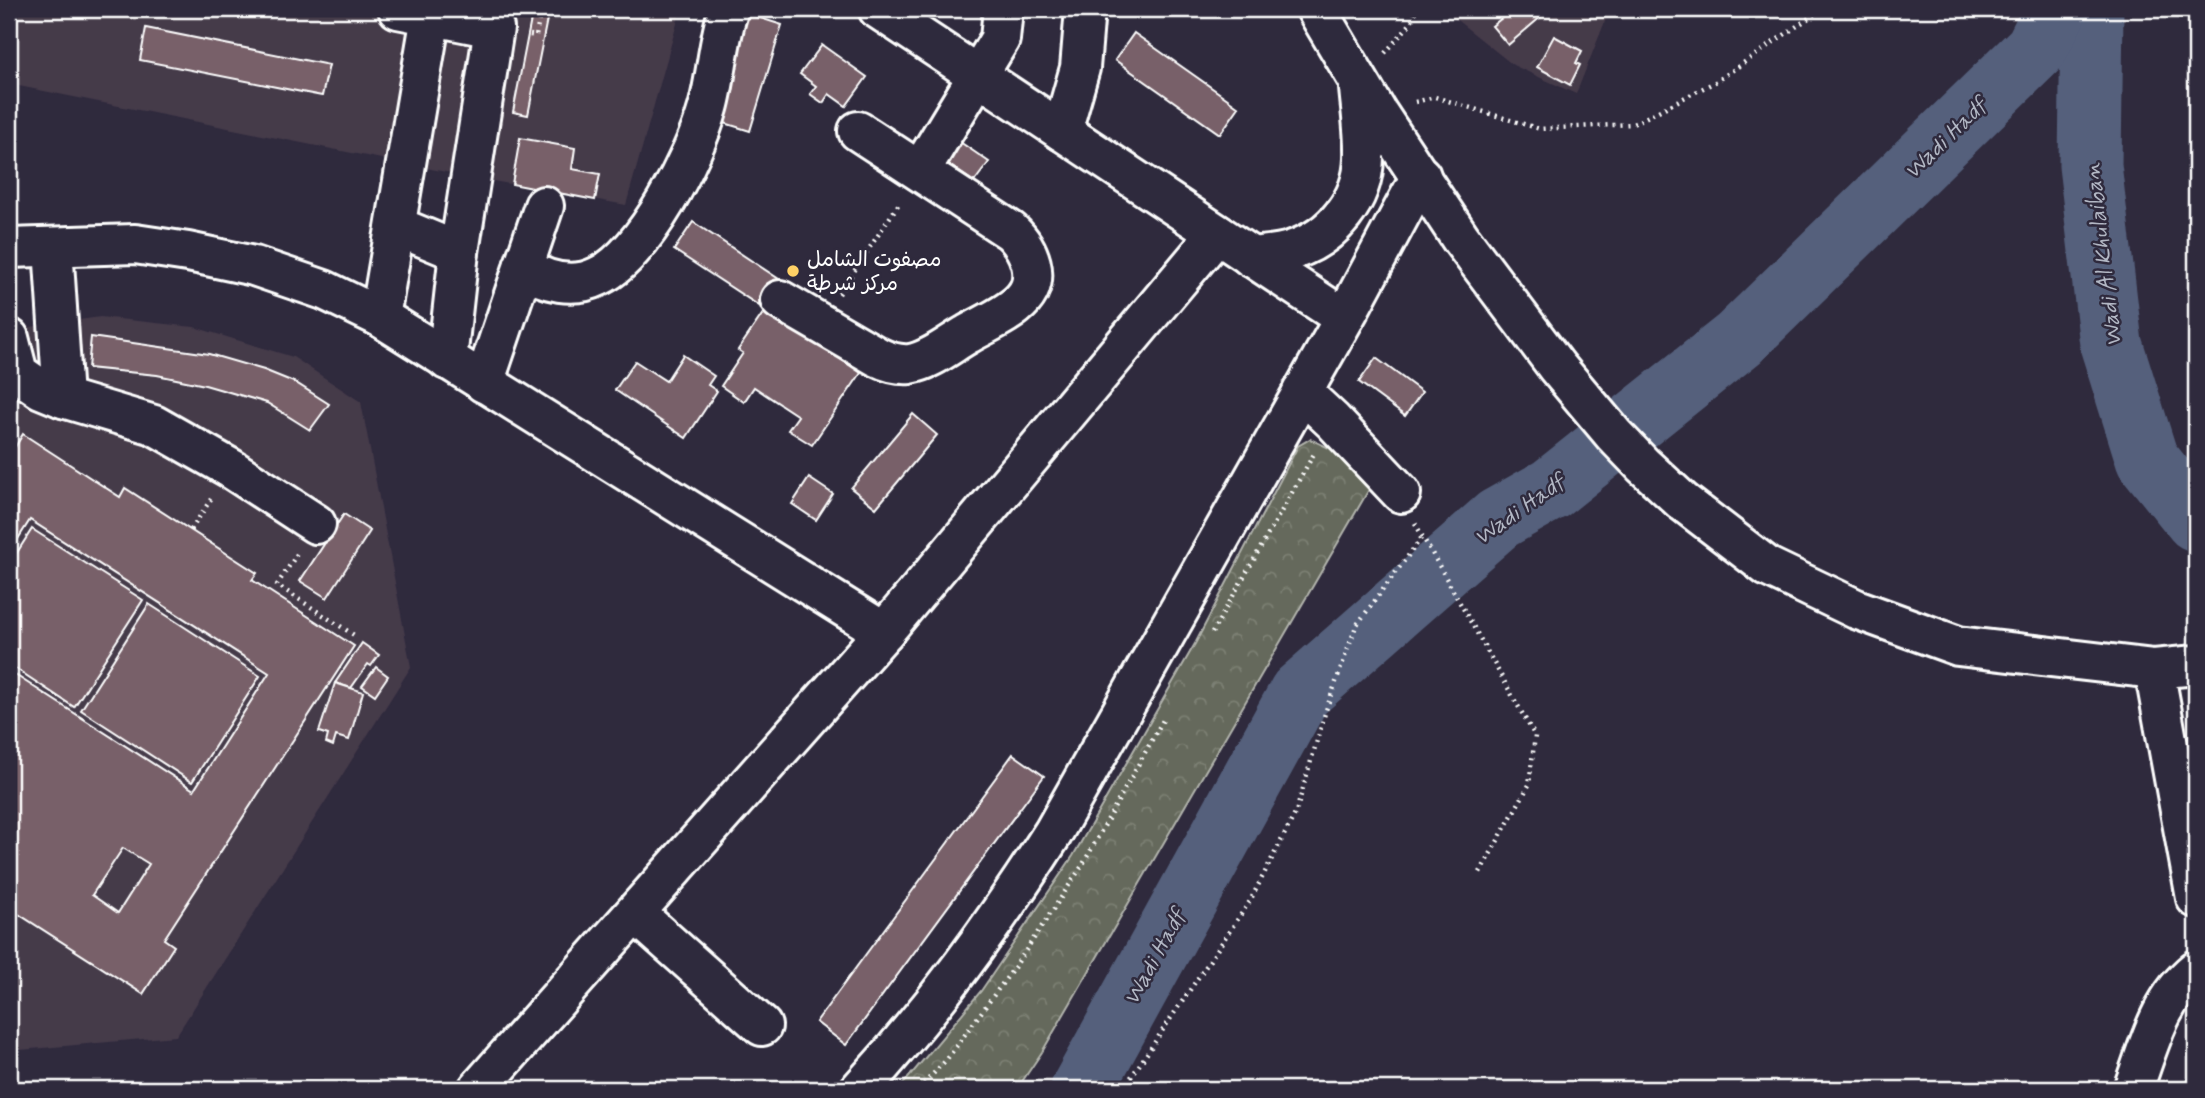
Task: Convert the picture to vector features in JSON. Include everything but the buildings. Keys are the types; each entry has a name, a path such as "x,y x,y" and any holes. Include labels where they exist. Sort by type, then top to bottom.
{"street":[{"path":"523,267 551,281 583,282 599,277 612,268 638,241 673,190 695,146 717,75 724,20 729,9"},
{"path":"878,9 1344,318"},
{"path":"920,172 1000,39 1003,9"},
{"path":"1062,131 1080,68 1085,9"},
{"path":"1316,9 1368,97 1461,239 1557,367 1614,435 1682,501 1768,567 1856,609 1958,646 2154,669 2196,665"},
{"path":"380,317 396,226 414,12 494,28 459,252 447,359"},
{"path":"1251,257 1293,250 1311,242 1328,231 1343,216 1354,199 1361,180 1368,97"},
{"path":"780,300 888,362 911,364 932,355 1016,305 1028,291 1032,282 1031,263 1018,238 858,131"},
{"path":"860,1089 951,982 1004,909 1053,833 1303,392 1421,176"},
{"path":"484,383 544,206"},
{"path":"396,226 459,252"},
{"path":"478,1089 884,632 1217,234"},
{"path":"9,248 135,244 254,266 324,290 380,317 884,632"},
{"path":"53,247 63,398"},
{"path":"9,338 18,373 41,389 154,425 230,468 316,524"},
{"path":"1303,392 1401,493"},
{"path":"2154,669 2196,898"},
{"path":"635,914 762,1026"},
{"path":"2133,1089 2165,1005 2178,986 2196,970"}],"path":[{"path":"1368,97 1411,23 1416,9"},
{"path":"1368,97 1435,97 1540,129 1633,124 1717,81 1822,9"},
{"path":"819,323 920,172"},
{"path":"1401,493 1422,537 1535,736 1529,785 1478,876"},
{"path":"316,524 277,585 354,635"},
{"path":"1123,1089 1250,901 1296,812 1325,710 1356,626 1422,537"}],"shaded area":[{"path":"9,9 681,9 626,205 471,177 9,84"},
{"path":"1443,9 1610,9 1576,94 1513,65"},
{"path":"100,317 194,327 293,357 361,402 411,667 176,1036 20,1050 9,1039 9,330"}],"green space":[{"path":"1310,439 1340,453 1371,486 1042,1052 1017,1089 899,1089 981,991 1073,856 1196,642 1298,446"}],"waterway":[{"name":"Wadi Hadf","path":"1082,1089 1300,693 1498,519 1551,489 1739,339 2036,49 2056,9"},
{"name":"Wadi Al Khulaiban","path":"2092,9 2090,165 2111,344 2147,459 2196,520"}],"place":[{"name":"مصفوت الشامل مركز شرطة","path":"793,271"}]}
